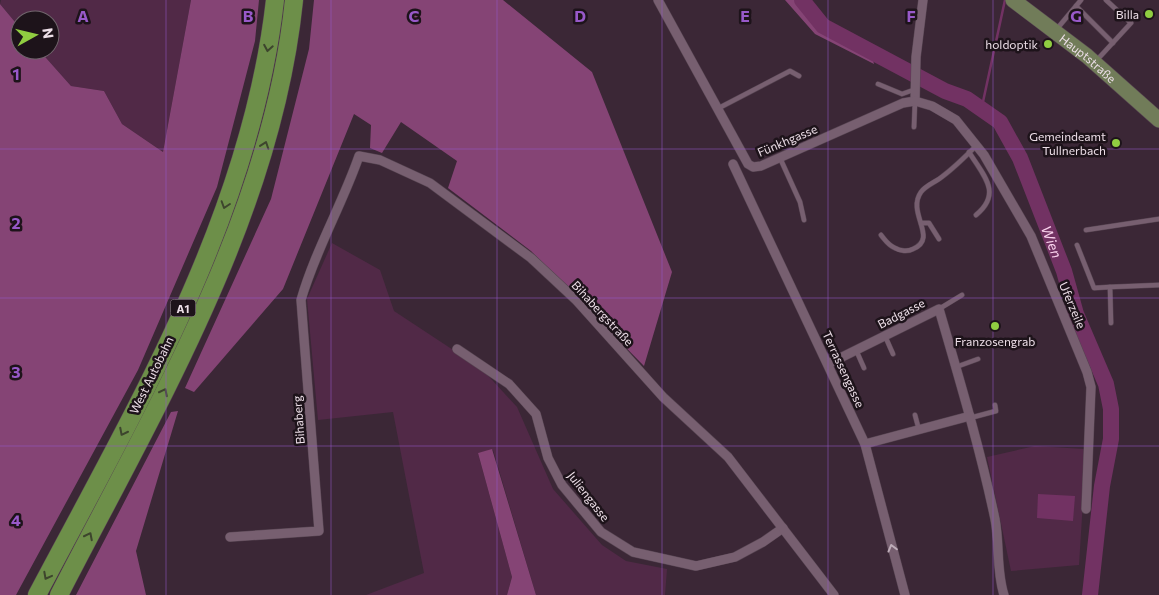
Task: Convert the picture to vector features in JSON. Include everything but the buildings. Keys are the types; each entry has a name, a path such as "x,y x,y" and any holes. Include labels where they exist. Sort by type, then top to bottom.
{"highway":[{"name":"West Autobahn","path":"37,595 148,383 184,307 218,228 262,82 275,0"},
{"name":"West Autobahn","path":"58,595 165,390 236,232 271,126 283,74 294,0"}],"main road":[{"name":"Hauptstraße","path":"1013,0 1094,63 1159,120"}],"street":[{"name":"Fünkhgasse","path":"658,0 748,164 753,167 761,166 780,158 903,103 915,101"},
{"path":"915,101 916,57 923,0"},
{"name":"Uferzeile","path":"915,101 932,106 956,120 976,145 1031,236 1087,372 1091,387 1086,509"},
{"name":"Bihabergstraße","path":"332,225 359,156 380,160 430,183 531,258 576,300 663,397 728,458 834,595"},
{"name":"Terrassengasse","path":"733,164 865,444 905,595"},
{"name":"Bihaberg","path":"230,537 319,531 301,300 307,280 332,225"},
{"name":"Badgasse","path":"828,364 938,309 970,417 995,522 999,574 1004,595"},
{"name":"Juliengasse","path":"457,349 509,384 536,414 548,458 562,485 601,532 633,552 696,566 735,557 763,542 783,528"},
{"path":"865,444 889,433 919,430 970,417"}],"lane":[{"path":"1055,31 1081,0"},
{"path":"1094,63 1131,23 1106,0"},
{"path":"1076,6 1113,42"},
{"path":"717,108 790,71 800,76"},
{"path":"878,84 902,94 916,89"},
{"path":"914,127 915,101"},
{"path":"881,235 888,245 898,250 910,251 919,247 924,240 925,233 916,203 922,191 942,177 976,145"},
{"path":"969,152 990,188 988,202 976,215"},
{"path":"780,158 800,202 804,220"},
{"path":"1086,230 1159,219"},
{"path":"921,223 929,222 939,239"},
{"path":"1077,245 1094,288 1159,285"},
{"path":"1110,287 1111,323"},
{"path":"938,309 962,295"},
{"path":"885,336 893,354"},
{"path":"856,350 864,368"},
{"path":"956,368 978,359"},
{"path":"970,417 996,411 995,405"},
{"path":"915,414 919,430"}],"shaded area":[{"path":"1,0 191,0 163,152 122,124 104,91 71,86 48,60 60,60 60,10 10,10 10,16 0,4"},
{"path":"191,0 259,0 255,41 217,187 138,370 16,595 0,595 0,4 10,16 10,60 48,60 71,86 104,91 122,124 163,152"},
{"path":"314,0 503,0 592,72 672,272 644,366 531,251 448,188 457,161 401,122 382,153 370,148 371,125 354,114 283,289 194,392 185,388 271,199 309,49"},
{"path":"785,0 798,0 818,25 872,56 874,64 815,34"},
{"path":"332,243 380,270 394,311 482,369 517,407 553,489 602,545 626,561 667,569 665,595 536,595 493,450 478,453 512,577 507,595 366,595 424,573 393,412 318,420 307,299"},
{"path":"178,411 136,551 146,595 76,595 171,412"},
{"path":"1035,446 1084,449 1085,469 1079,565 1011,571 987,457"},
{"path":"492,449 536,595 507,595 512,577 478,453"},
{"path":"1038,494 1075,496 1073,521 1037,518"}],"waterway":[{"name":"Wien","path":"802,0 823,26 945,91 967,99 1000,122 1020,158 1064,271 1076,314 1106,384 1111,409 1111,439 1102,486 1090,595"},
{"path":"981,111 1005,0"}],"place":[{"name":"Billa","path":"1149,14"},
{"name":"holdoptik","path":"1048,44"},
{"name":"Gemeindeamt Tullnerbach","path":"1116,143"},
{"name":"Franzosengrab","path":"995,326"}]}
